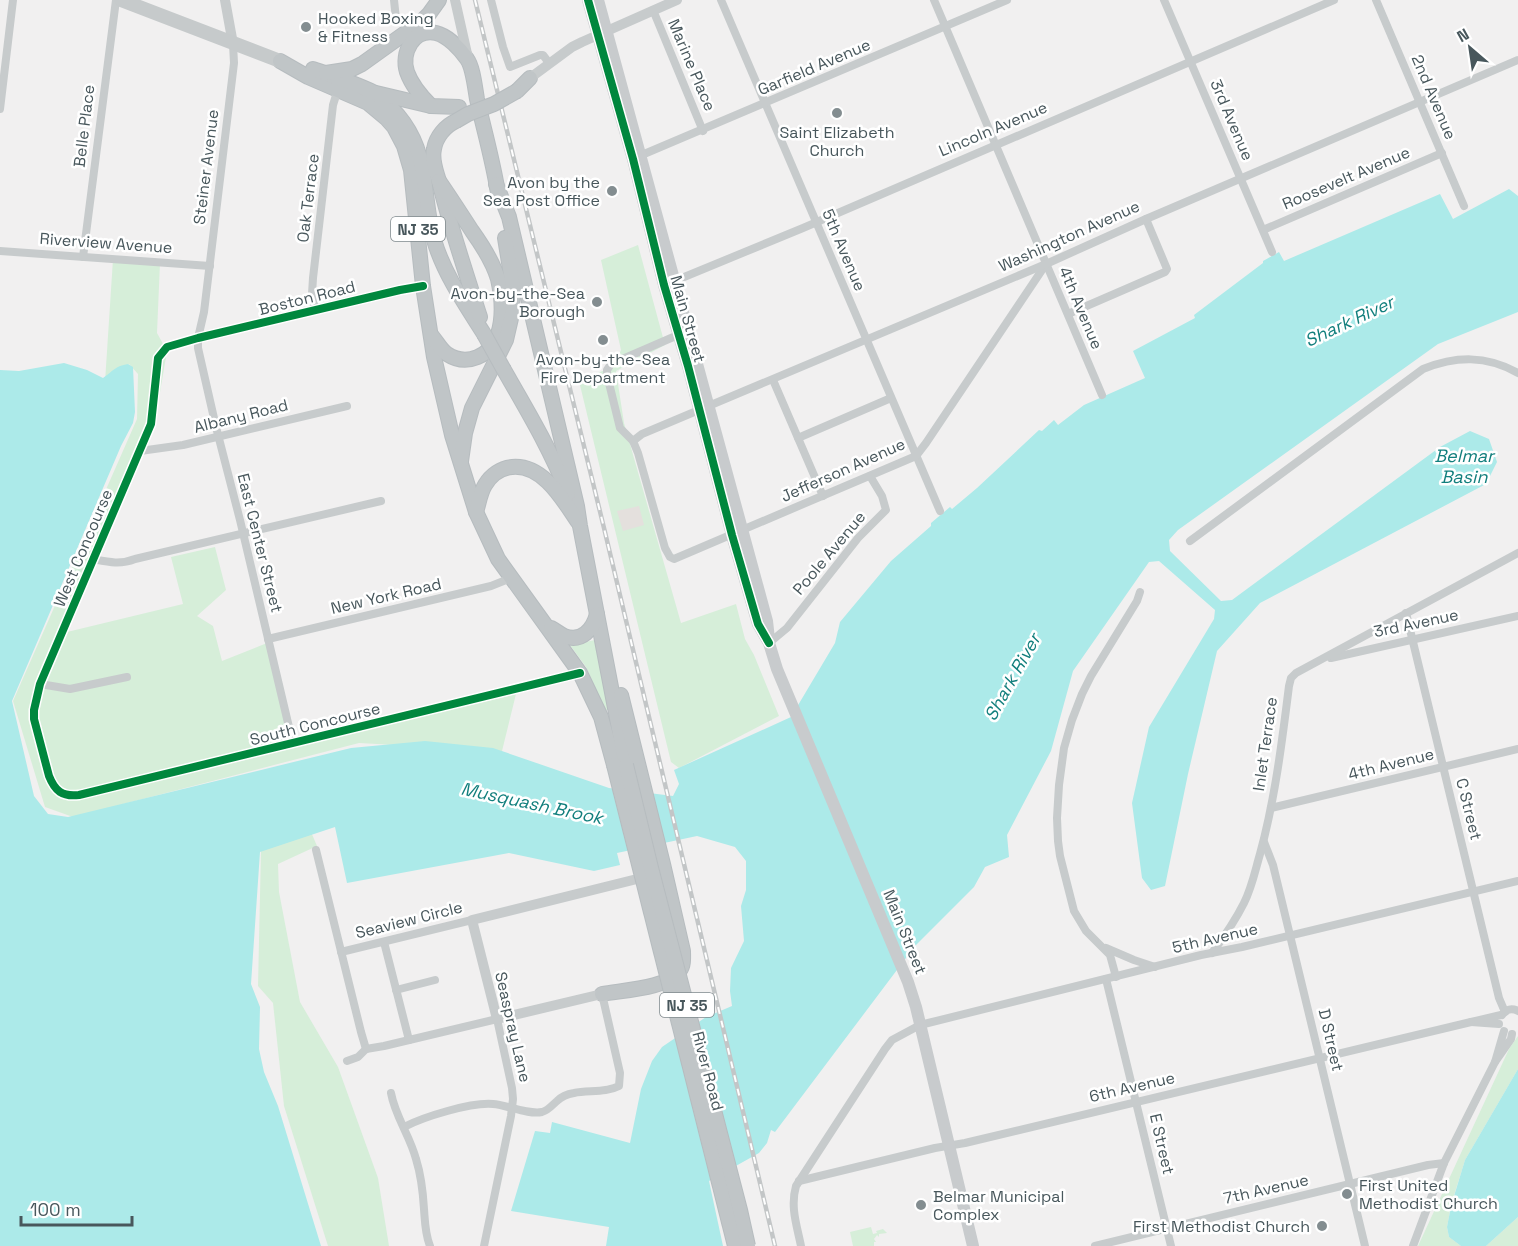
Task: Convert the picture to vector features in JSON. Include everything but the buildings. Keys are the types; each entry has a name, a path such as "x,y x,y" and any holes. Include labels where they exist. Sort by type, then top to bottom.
{"highway":[{"path":"325,74 352,69 362,64 422,21 439,0"},
{"path":"431,106 414,86 407,71 405,56 410,43 425,33 437,33 449,39 469,61 496,184 513,287 512,314 506,340 472,408 465,433 461,464"},
{"name":"NJ 35","path":"280,61 294,63 375,93 396,111 410,130 422,166 437,250 448,274 543,439 580,526 626,765 748,1246"},
{"name":"NJ 35","path":"280,61 308,76 363,99 379,110 394,127 404,146 411,171 423,286 440,388 476,512 498,559 580,673 626,765"},
{"path":"484,334 434,162 435,143 444,129 468,114 494,104 530,78"},
{"path":"375,93 431,106 459,107 474,104 516,88"},
{"path":"431,335 444,352 457,358 470,360 482,356 494,343 502,318 501,293 496,274 480,243 439,181"},
{"path":"496,184 509,218 578,506 580,526"},
{"path":"476,512 482,490 488,480 501,470 515,467 529,470 546,480 580,526"},
{"path":"590,575 626,765 663,864 683,962 681,970 670,980 602,994"},
{"path":"545,623 564,636 574,638 590,631 595,623 597,610"},
{"name":"River Road","path":"626,765 641,878 735,1246"}],"main road":[{"name":"NJ 35","path":"121,0 280,61"},
{"name":"Main Street","path":"588,0 602,33 737,533 758,624 769,643 777,669 908,982 973,1246"},
{"name":"Main Street","path":"598,0 602,33"},
{"name":"Main Street","path":"669,283 678,335 704,408"}],"street":[{"path":"0,109 13,0"},
{"name":"Belle Place","path":"83,257 116,0"},
{"name":"Steiner Avenue","path":"198,348 234,63 225,0"},
{"path":"394,0 396,19"},
{"path":"455,0 469,61"},
{"path":"491,0 510,67 540,55 543,55 549,63"},
{"path":"530,78 572,47 677,0"},
{"name":"5th Avenue","path":"721,0 940,512"},
{"name":"4th Avenue","path":"934,0 1102,395"},
{"name":"Garfield Avenue","path":"636,158 1007,0"},
{"name":"3rd Avenue","path":"1164,0 1272,252"},
{"name":"Lincoln Avenue","path":"669,283 1334,0"},
{"name":"2nd Avenue","path":"1376,0 1464,206"},
{"name":"Marine Place","path":"653,10 703,130"},
{"name":"Washington Avenue","path":"633,441 642,434 1046,264 1518,60"},
{"name":"Oak Terrace","path":"315,310 312,294 313,278 333,105 338,89"},
{"name":"Roosevelt Avenue","path":"1263,230 1442,153"},
{"path":"1068,314 1165,273 1167,269 1146,219"},
{"name":"Riverview Avenue","path":"0,251 210,266"},
{"name":"Jefferson Avenue","path":"633,441 666,548 672,558 678,558 870,476 916,456 1046,264"},
{"name":"Boston Road","path":"198,338 423,286"},
{"path":"633,441 620,428 607,375 609,366 678,335"},
{"name":"West Concourse","path":"57,791 49,776 34,719 40,684 151,424 158,358 167,347 198,338"},
{"name":"East Center Street","path":"198,348 293,744"},
{"path":"1190,541 1423,369 1451,360 1471,359 1497,364 1518,373"},
{"path":"773,380 823,496"},
{"path":"798,438 891,398"},
{"name":"Albany Road","path":"140,451 183,445 347,406"},
{"name":"Poole Avenue","path":"769,643 787,628 858,538 886,510 882,496 870,476"},
{"path":"93,559 115,564 126,562 381,501"},
{"name":"Inlet Terrace","path":"1212,953 1226,935 1252,885 1278,772 1290,682 1296,673 1518,552"},
{"name":"New York Road","path":"268,639 490,586 511,578"},
{"path":"1116,977 1112,959 1086,931 1074,911 1060,856 1057,818 1061,765 1072,720 1091,675 1137,602 1140,592"},
{"name":"C Street","path":"1406,613 1507,1025"},
{"name":"3rd Avenue","path":"1320,660 1518,616"},
{"name":"South Concourse","path":"57,791 68,796 79,795 580,673"},
{"path":"40,684 70,689 127,677"},
{"name":"4th Avenue","path":"1271,808 1518,749"},
{"name":"D Street","path":"1263,842 1273,865 1365,1246"},
{"path":"316,850 341,952"},
{"name":"Seaview Circle","path":"366,1049 341,952 641,878"},
{"name":"5th Avenue","path":"920,1025 1518,881"},
{"name":"Seaspray Lane","path":"472,920 497,1019 513,1099 484,1246"},
{"path":"384,942 410,1040"},
{"path":"1098,943 1127,958 1155,967"},
{"name":"E Street","path":"1106,979 1171,1246"},
{"path":"396,990 435,980"},
{"path":"347,1061 358,1057 366,1049 602,994 618,1065 619,1086 612,1089 570,1094 541,1112 496,1104 482,1104 424,1118 404,1127"},
{"name":"6th Avenue","path":"799,1181 1471,1022 1507,1025 1511,1009 1518,1011"},
{"path":"801,1246 793,1203 794,1192 799,1181 890,1042 920,1025"},
{"path":"1413,1246 1444,1163 1495,1062 1507,1025"},
{"path":"391,1093 397,1114 416,1156 422,1182 425,1228 430,1246"},
{"name":"7th Avenue","path":"1095,1246 1444,1163"}],"green space":[{"path":"638,245 665,345 616,371 624,423 681,623 736,604 745,639 779,716 679,768 671,762 579,381 614,366 621,350 601,260"},
{"path":"113,259 160,263 157,333 167,351 156,416 67,632 183,604 171,557 215,547 226,590 197,616 213,626 222,661 272,641 297,746 516,694 502,751 359,743 73,817 45,807 13,701 137,419 138,374 129,364 114,370 105,382"},
{"path":"595,640 608,710 605,710 586,667 570,645"},
{"path":"311,832 317,846 278,864 279,892 300,1002 338,1067 378,1178 389,1246 328,1246 284,1106 273,1003 258,986 261,850"},
{"path":"1518,1036 1518,1069 1465,1160 1451,1205 1447,1227 1449,1237 1461,1246 1418,1246 1509,1049"},
{"path":"1518,1217 1518,1246 1486,1246"},
{"path":"871,1227 873,1234 883,1229 887,1233 879,1234 879,1237 877,1235 874,1239 876,1242 874,1246 853,1246 850,1232"}],"sand":[{"path":"639,506 644,525 623,531 617,511"}],"water":[{"path":"1509,189 1518,196 1518,312 1438,344 1178,530 1169,540 1170,551 1221,601 1232,600 1440,447 1470,431 1489,439 1497,462 1486,484 1260,603 1217,651 1165,886 1151,890 1142,878 1132,803 1149,727 1214,619 1215,610 1159,561 1149,562 1073,671 1051,751 1007,835 1009,857 985,867 974,887 915,946 775,1132 771,1130 767,1143 759,1153 709,1181 723,1246 606,1246 609,1227 511,1211 535,1131 550,1133 552,1122 630,1143 641,1089 652,1061 662,1047 706,1017 732,1006 731,968 744,941 741,906 746,890 746,861 735,847 697,836 617,853 620,865 594,871 509,853 347,883 335,827 260,852 251,984 260,1007 259,1049 264,1072 278,1106 321,1246 0,1246 0,370 19,371 64,363 103,378 120,366 128,364 133,367 135,412 133,423 121,446 12,701 34,796 48,814 68,817 351,748 425,741 493,748 609,788 673,796 679,784 674,770 791,717 835,643 840,622 891,561 931,526 931,523 977,488 1039,430 1042,431 1054,420 1058,425 1084,405 1145,378 1133,351 1195,318 1194,315 1263,261 1279,252 1284,261 1440,194 1453,219"},
{"path":"1518,1069 1518,1217 1486,1246 1461,1246 1449,1237 1447,1227 1465,1160"}],"railway":[{"path":"475,0 604,528 775,1246"}],"cycle path":[{"path":"588,0 633,159 664,285 688,366 732,535 758,624 769,643"},
{"path":"423,286 198,338 167,347 158,358 151,424 40,684 34,719 49,776 60,792 79,795 580,673"}],"place":[{"name":"Hooked Boxing & Fitness","path":"306,27"},
{"name":"Saint Elizabeth Church","path":"837,113"},
{"name":"Avon by the Sea Post Office","path":"612,191"},
{"name":"Avon-by-the-Sea Borough","path":"597,302"},
{"name":"Avon-by-the-Sea Fire Department","path":"603,340"},
{"name":"First United Methodist Church","path":"1347,1194"},
{"name":"Belmar Municipal Complex","path":"921,1205"},
{"name":"First Methodist Church","path":"1322,1226"}],"water label":[{"name":"Shark River","path":"1349,321"},
{"name":"Belmar Basin","path":"1464,465"},
{"name":"Shark River","path":"1012,677"},
{"name":"Musquash Brook","path":"532,803"}]}
